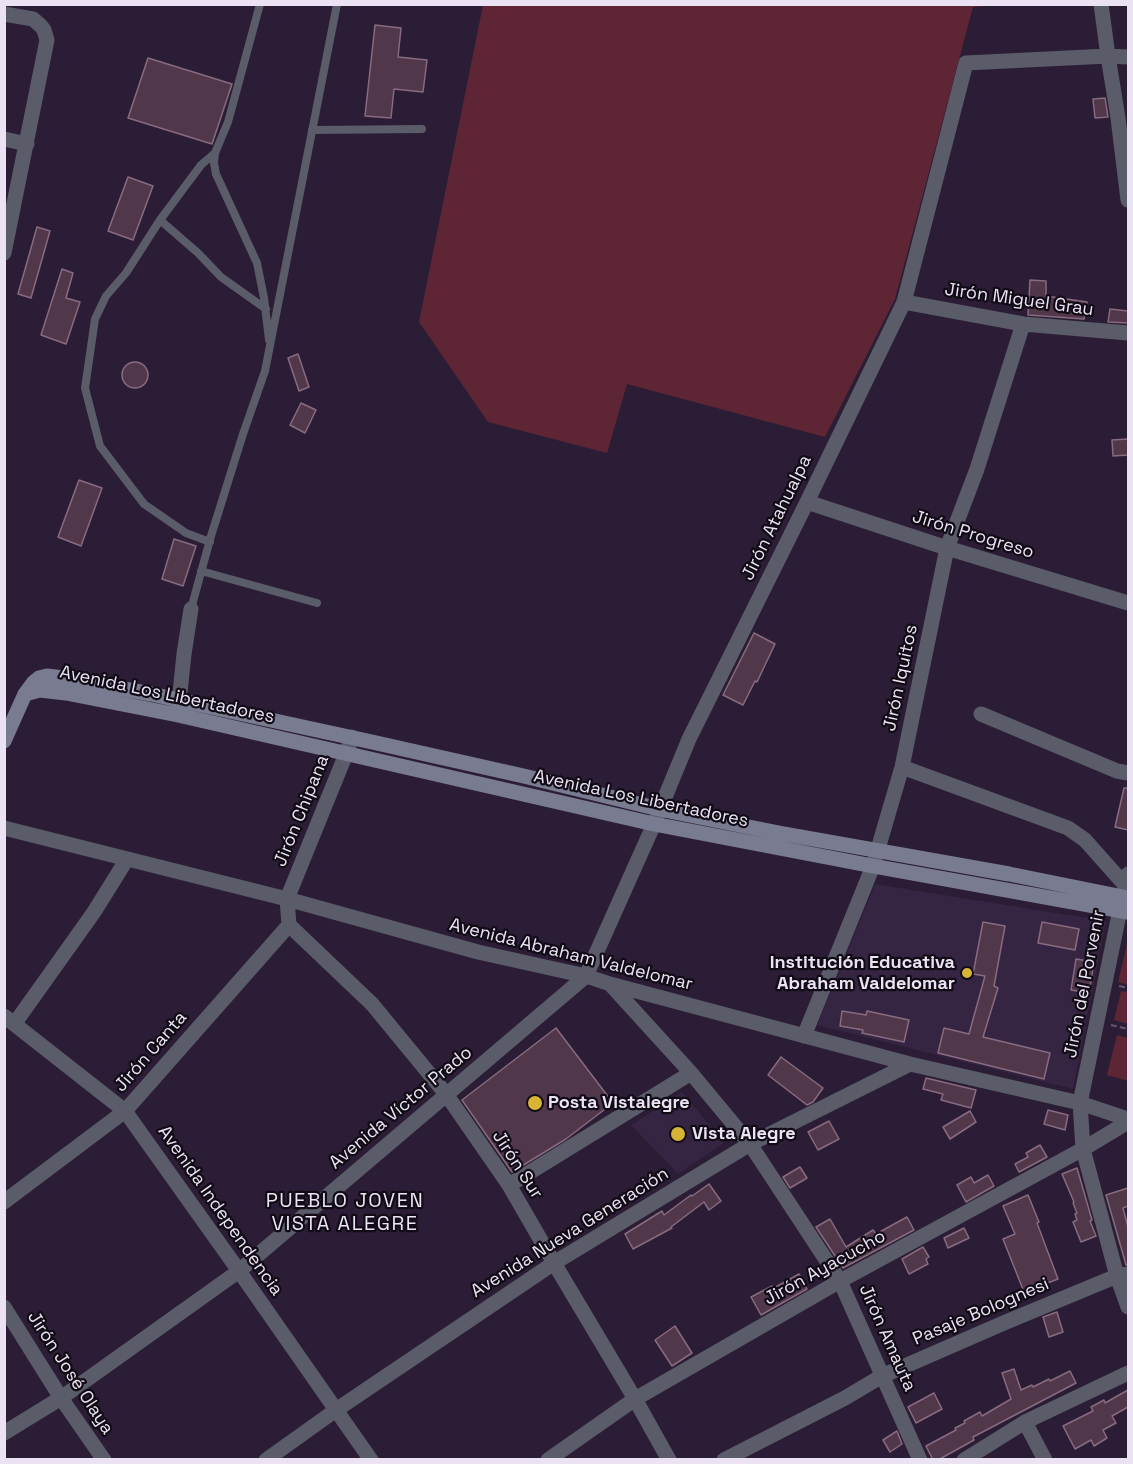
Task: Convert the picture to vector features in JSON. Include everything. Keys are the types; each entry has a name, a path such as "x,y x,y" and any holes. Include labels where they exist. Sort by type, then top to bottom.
{"street":[{"path":"1101,4 1128,200"},
{"path":"4,15 33,19 46,35 27,144 4,253"},
{"path":"1108,56 1128,57"},
{"name":"Jirón Atahualpa","path":"586,976 689,739 904,302 966,63 1108,56"},
{"path":"4,139 27,144"},
{"name":"Jirón Miguel Grau","path":"904,302 1023,324 1128,333"},
{"name":"Jirón Iquitos","path":"804,1036 878,850 902,767 947,548 977,469 1023,324"},
{"name":"Jirón Progreso","path":"807,502 947,548 1128,603"},
{"path":"179,708 191,609"},
{"name":"Avenida Los Libertadores","path":"4,741 26,694 40,690 179,708 352,737 471,764 657,816 873,866 1125,896"},
{"name":"Avenida Los Libertadores","path":"179,708 346,754 466,781 657,816 878,850 1125,896"},
{"path":"981,714 1117,771 1128,773"},
{"name":"Jirón Chipana","path":"287,899 352,737"},
{"path":"424,771 427,754"},
{"path":"466,781 471,764"},
{"path":"902,767 1068,828 1085,840 1125,896"},
{"name":"Avenida Abraham Valdelomar","path":"4,828 287,899 478,952 586,976 910,1064 1080,1103 1128,1120"},
{"path":"10,1019 94,912 128,859"},
{"name":"Jirón del Porvenir","path":"1125,896 1080,1103 1083,1149 1123,1275 1128,1307"},
{"path":"287,899 289,925"},
{"name":"Jirón Sur","path":"289,925 372,1004 446,1094 509,1185 669,1460"},
{"name":"Jirón Canta","path":"7,1198 125,1111 289,925"},
{"name":"Avenida Víctor Prado","path":"4,1433 61,1398 239,1271 586,976"},
{"name":"Jirón Amauta","path":"610,984 691,1073 750,1144 840,1281 920,1460"},
{"name":"Avenida Independencia","path":"10,1019 125,1111 371,1460"},
{"name":"Avenida Nueva Generación","path":"266,1460 554,1263 750,1144 910,1064"},
{"path":"509,1185 691,1073"},
{"name":"Jirón Ayacucho","path":"548,1460 635,1399 840,1281 1083,1149 1128,1120"},
{"name":"Pasaje Bolognesi","path":"724,1460 845,1398 882,1376 1006,1322 1123,1275"},
{"name":"Jirón José Olaya","path":"4,1307 61,1398 104,1460"},
{"path":"964,1460 1025,1422 1128,1373"},
{"path":"1025,1422 1045,1460"}],"lane":[{"path":"260,4 228,122 215,153 214,164 216,174 257,263 266,309 270,348"},
{"path":"191,609 243,434 265,371 337,4"},
{"path":"312,130 422,129"},
{"path":"210,542 186,533 144,504 100,446 85,388 95,319 106,296 126,273 160,220 201,165 215,153"},
{"path":"160,220 198,253 221,277 266,309"},
{"path":"201,571 317,603"}],"path":[{"path":"1098,1022 1128,1029"}],"shaded area":[{"path":"483,5 999,5 973,7 895,299 825,437 627,384 607,453 488,422 419,322"},
{"name":"Institución Educativa Abraham Valdelomar","path":"875,884 1106,921 1073,1089 817,1025"},
{"path":"1128,940 1128,985 1118,982"},
{"path":"1121,991 1128,992 1128,1024 1114,1020"},
{"path":"1117,1035 1128,1038 1128,1081 1107,1075"},
{"name":"Vista Alegre","path":"682,1092 724,1143 678,1174 631,1125"}],"building":[{"path":"375,25 401,28 398,57 427,60 423,92 394,89 391,118 365,116"},
{"path":"148,58 232,84 212,144 128,118"},
{"path":"1105,98 1108,117 1095,118 1093,99"},
{"path":"128,177 153,186 133,240 108,231"},
{"path":"37,227 50,231 31,298 18,294"},
{"path":"62,269 73,273 66,298 80,302 66,344 41,335"},
{"path":"1030,280 1046,281 1046,296 1087,302 1084,319 1028,315"},
{"path":"1110,309 1128,311 1128,323 1108,322"},
{"path":"298,354 309,387 299,391 288,358"},
{"path":"135,362 144,366 148,375 144,384 135,388 126,384 122,375 126,366"},
{"path":"301,403 316,410 305,433 290,425"},
{"path":"1128,439 1128,455 1113,456 1112,440"},
{"path":"79,480 102,488 81,546 58,537"},
{"path":"174,539 196,546 183,586 162,579"},
{"path":"754,633 775,644 743,705 723,695"},
{"path":"1124,788 1128,788 1128,830 1115,827"},
{"path":"983,922 1005,926 994,986 998,988 983,1037 1050,1053 1044,1079 938,1053 944,1028 969,1034 985,976 973,974"},
{"path":"1042,922 1079,929 1075,950 1038,943"},
{"path":"1076,959 1094,962 1089,993 1071,990"},
{"path":"842,1011 866,1015 867,1011 909,1020 904,1042 840,1026"},
{"name":"Posta Vistalegre","path":"556,1028 613,1103 566,1139 512,1172 462,1100"},
{"path":"781,1057 823,1088 813,1102 807,1105 768,1075"},
{"path":"926,1078 976,1090 971,1108 941,1100 943,1094 923,1089"},
{"path":"1048,1110 1068,1115 1065,1130 1044,1124"},
{"path":"970,1111 976,1122 950,1139 943,1127"},
{"path":"829,1121 839,1139 818,1150 808,1132"},
{"path":"1040,1145 1047,1157 1019,1172 1015,1164 1028,1157 1026,1153"},
{"path":"800,1167 807,1178 790,1188 783,1177"},
{"path":"1077,1168 1096,1236 1081,1242 1073,1222 1077,1220 1074,1202 1062,1174"},
{"path":"988,1175 994,1186 966,1202 957,1185 971,1177 974,1183"},
{"path":"709,1184 721,1201 709,1210 704,1202 672,1228 633,1249 625,1234 662,1211 664,1215"},
{"path":"1128,1188 1128,1206 1123,1208 1128,1227 1128,1265 1126,1265 1106,1195"},
{"path":"1028,1195 1058,1279 1024,1292 1003,1239 1015,1234 1003,1206"},
{"path":"907,1217 914,1230 843,1268 816,1227 830,1219 846,1247 873,1230 876,1234"},
{"path":"964,1228 969,1238 948,1248 944,1238"},
{"path":"923,1247 929,1257 926,1259 928,1264 909,1274 902,1259"},
{"path":"799,1274 807,1289 761,1315 751,1297 772,1286 774,1288"},
{"path":"1057,1312 1063,1332 1049,1337 1043,1317"},
{"path":"675,1326 692,1353 672,1366 655,1340"},
{"path":"1014,1369 1021,1390 1049,1379 1050,1381 1070,1371 1076,1383 973,1437 974,1440 938,1460 933,1460 926,1446 956,1430 955,1428 965,1423 964,1421 980,1412 982,1416 1011,1399 1002,1373"},
{"path":"1128,1390 1128,1407 1112,1416 1116,1423 1103,1430 1107,1438 1094,1446 1091,1440 1075,1449 1063,1426 1093,1411 1091,1407 1104,1400 1105,1403"},
{"path":"934,1393 942,1409 916,1423 908,1407"},
{"path":"897,1431 902,1444 890,1452 883,1440"}],"place":[{"name":"Institución Educativa Abraham Valdelomar","path":"967,973"},
{"name":"Posta Vistalegre","path":"535,1103"},
{"name":"Vista Alegre","path":"678,1134"}],"district":[{"name":"PUEBLO JOVEN VISTA ALEGRE","path":"345,1214"}]}
